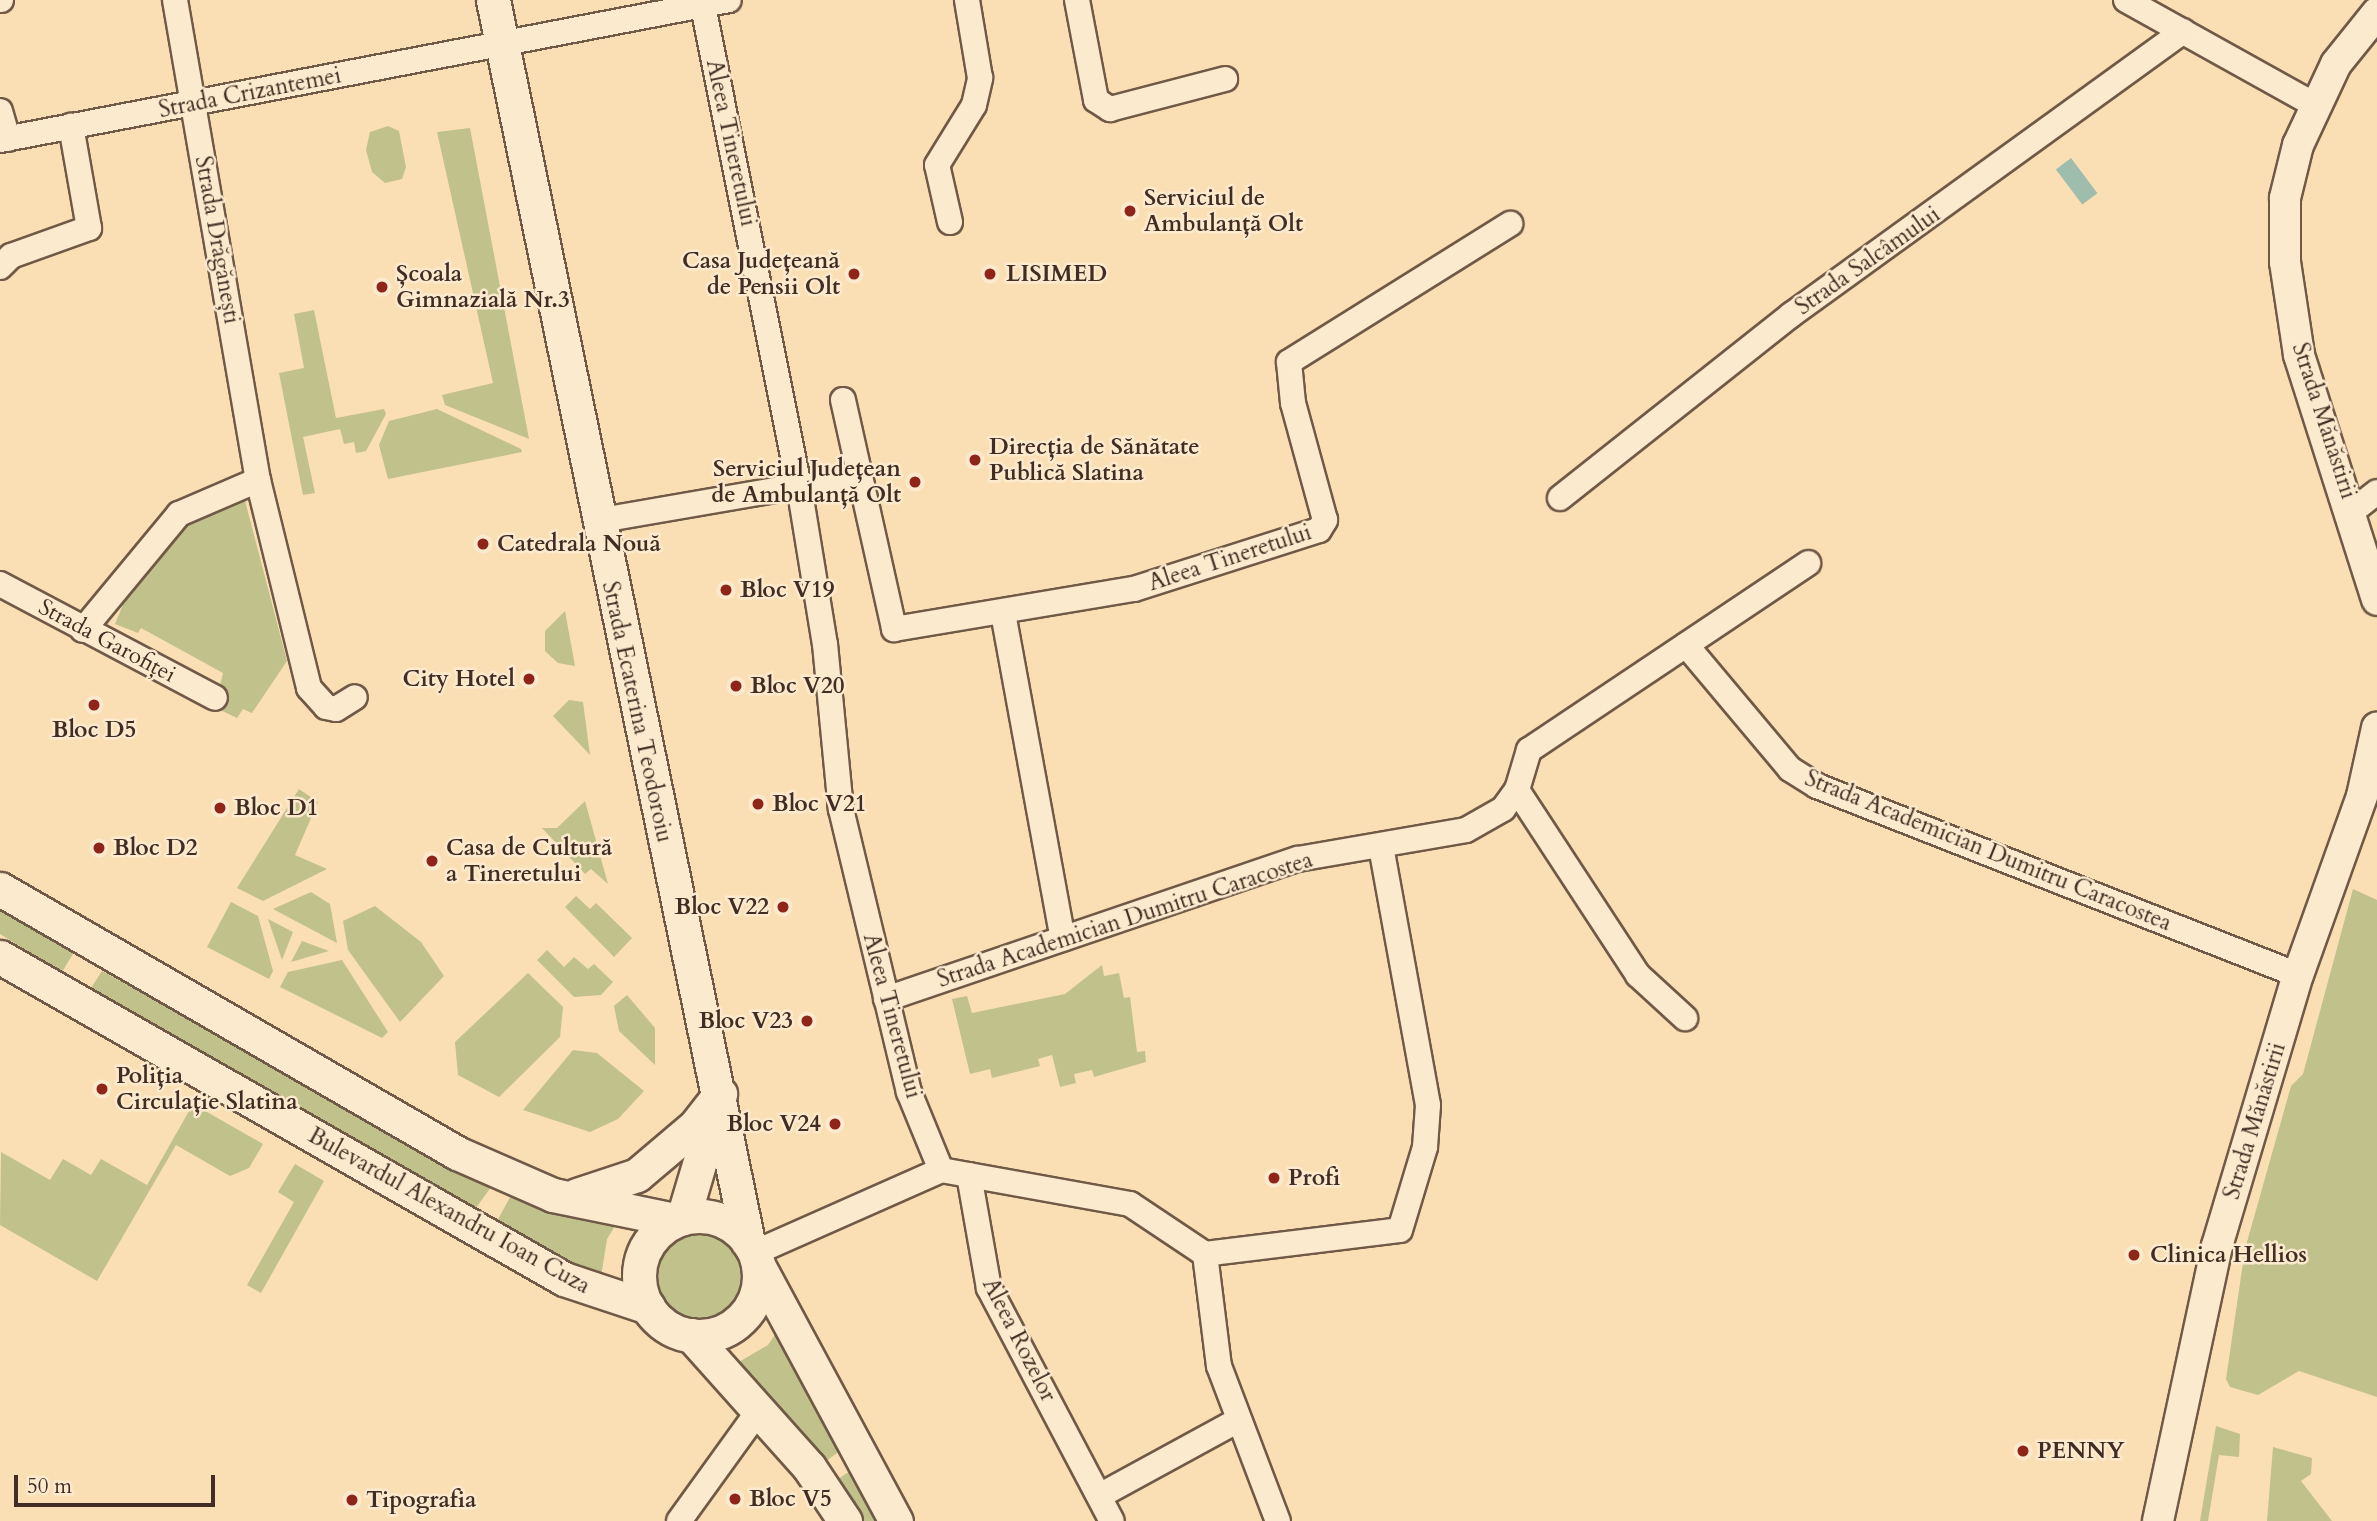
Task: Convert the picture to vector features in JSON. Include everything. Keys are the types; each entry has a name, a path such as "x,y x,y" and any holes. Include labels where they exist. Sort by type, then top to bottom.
{"main road":[{"name":"Strada Ecaterina Teodoroiu","path":"494,0 500,44 596,521 753,1253"},
{"path":"0,890 457,1153 566,1197 679,1219 719,1220 753,1253 897,1521"},
{"name":"Bulevardul Alexandru Ioan Cuza","path":"0,957 564,1279 648,1307"},
{"name":"Strada Ecaterina Teodoroiu","path":"679,1219 720,1094"},
{"path":"566,1197 637,1175 695,1126 720,1094"},
{"path":"679,1219 644,1250 639,1279 648,1307 674,1330 691,1335 718,1332 742,1317 753,1302 753,1253"},
{"path":"691,1335 809,1467 845,1521"}],"street":[{"name":"Strada Drăgănești","path":"175,0 258,481 309,688 315,699 336,709 355,697"},
{"name":"Strada Crizantemei","path":"4,140 729,0"},
{"path":"950,222 937,164 974,105 980,78 968,0"},
{"path":"1077,0 1096,100 1110,109 1225,79"},
{"path":"2126,0 2313,104"},
{"name":"Aleea Tineretului","path":"687,6 799,486 825,644 841,809 909,1093 941,1170"},
{"name":"Strada Mănăstirii","path":"2377,13 2313,104 2285,198 2284,262 2299,355 2354,510 2377,600"},
{"name":"Strada Salcâmului","path":"1560,498 1791,315 2183,31"},
{"path":"0,111 4,140"},
{"path":"0,267 11,256 89,228 71,127"},
{"name":"Aleea Tineretului","path":"843,400 894,629 1003,613 1134,589 1320,530 1325,520 1293,404 1289,362 1510,224"},
{"path":"83,630 179,514 258,481"},
{"path":"596,521 799,486 862,486"},
{"path":"2354,510 2377,492"},
{"name":"Strada Academician Dumitru Caracostea","path":"886,999 1298,859 1466,830 1503,809 1517,790 1529,750 1808,563"},
{"name":"Strada Garofiței","path":"0,584 215,698"},
{"path":"1003,613 1063,939"},
{"name":"Strada Academician Dumitru Caracostea","path":"1686,645 1790,769 1817,786 2298,975"},
{"name":"Strada Mănăstirii","path":"2158,1521 2217,1246 2298,975 2362,796 2377,728"},
{"path":"1517,790 1638,975 1685,1018"},
{"path":"753,1253 941,1170 1129,1204 1205,1254 1400,1230 1425,1147 1428,1105 1381,846"},
{"name":"Aleea Rozelor","path":"969,1175 989,1288 1101,1495 1112,1521"},
{"path":"1205,1254 1214,1344 1235,1422 1278,1521"},
{"path":"678,1521 759,1410"},
{"path":"1101,1495 1235,1422"}],"green space":[{"path":"388,126 399,131 406,167 402,179 385,183 372,172 366,150 370,132"},
{"path":"470,128 529,439 445,405 442,395 493,383 437,132"},
{"path":"314,310 336,418 384,409 386,414 366,451 356,453 354,442 344,444 340,429 303,437 315,493 303,495 279,373 304,368 294,314"},
{"path":"437,409 521,449 522,452 388,479 379,445 389,421"},
{"path":"243,493 287,661 252,713 243,709 237,718 218,709 227,694 219,690 223,673 141,628 138,633 115,624 129,590 173,526"},
{"path":"565,611 575,666 558,663 545,651 545,631"},
{"path":"569,700 583,702 590,755 553,716"},
{"path":"299,789 318,802 295,855 327,869 263,901 237,888"},
{"path":"585,801 608,884 591,869 585,874 542,828 557,828"},
{"path":"2353,889 2377,900 2377,1397 2299,1371 2258,1395 2230,1387 2226,1379 2245,1249 2291,1086 2303,1074"},
{"path":"311,892 330,904 337,943 273,909"},
{"path":"576,896 590,909 596,903 632,938 614,957 565,907"},
{"path":"231,902 258,916 273,971 269,979 207,947"},
{"path":"0,903 76,949 62,972 0,934"},
{"path":"375,906 421,942 444,976 400,1022 348,950 343,921"},
{"path":"268,919 293,932 282,960"},
{"path":"302,941 329,951 291,962"},
{"path":"547,950 564,967 574,957 588,969 594,964 613,982 601,995 574,997 537,960"},
{"path":"342,960 388,1032 382,1038 280,987 288,972"},
{"path":"1102,965 1104,976 1119,973 1124,998 1130,997 1137,1052 1145,1051 1146,1062 1094,1077 1092,1070 1074,1074 1076,1083 1060,1087 1052,1055 1038,1059 1040,1066 992,1078 990,1069 970,1074 952,999 967,996 972,1013 1065,994"},
{"path":"102,971 494,1183 473,1212 89,991"},
{"path":"528,973 563,1007 560,1037 499,1097 458,1075 455,1042"},
{"path":"627,995 655,1028 655,1065 619,1031 614,1006"},
{"path":"573,1050 597,1053 644,1091 618,1119 590,1132 523,1110"},
{"path":"193,1104 263,1144 249,1168 230,1176 176,1145 97,1281 0,1225 1,1152 50,1180 63,1159 91,1175 101,1159 147,1185"},
{"path":"295,1164 324,1181 261,1293 247,1285 294,1202 278,1192"},
{"path":"514,1190 620,1218 607,1239 600,1283 496,1223"},
{"path":"698,1230 716,1233 731,1243 741,1258 744,1276 741,1294 731,1309 716,1319 698,1322 680,1319 665,1309 655,1294 652,1276 655,1258 665,1243 680,1233"},
{"path":"783,1322 849,1444 817,1468 737,1363 768,1345"},
{"path":"2216,1426 2240,1434 2239,1457 2219,1455 2208,1521 2200,1521"},
{"path":"2273,1447 2312,1458 2311,1474 2301,1481 2332,1521 2267,1521"},
{"path":"859,1465 886,1521 854,1521 829,1485"}],"shaded area":[{"path":"2071,158 2097,193 2082,205 2056,169"}],"place":[{"name":"Serviciul de Ambulanță Olt","path":"1130,211"},
{"name":"Casa Județeană de Pensii Olt","path":"854,274"},
{"name":"LISIMED","path":"990,274"},
{"name":"Școala Gimnazială Nr.3","path":"382,287"},
{"name":"Direcția de Sănătate Publică Slatina","path":"975,460"},
{"name":"Serviciul Județean de Ambulanță Olt","path":"915,482"},
{"name":"Catedrala Nouă","path":"483,544"},
{"name":"Bloc V19","path":"726,590"},
{"name":"City Hotel","path":"529,679"},
{"name":"Bloc V20","path":"736,686"},
{"name":"Bloc D5","path":"94,705"},
{"name":"Bloc V21","path":"758,804"},
{"name":"Bloc D1","path":"220,808"},
{"name":"Bloc D2","path":"99,848"},
{"name":"Casa de Cultură a Tineretului","path":"432,861"},
{"name":"Bloc V22","path":"783,907"},
{"name":"Bloc V23","path":"807,1021"},
{"name":"Poliția Circulație Slatina","path":"102,1089"},
{"name":"Bloc V24","path":"835,1124"},
{"name":"Profi","path":"1274,1178"},
{"name":"Clinica Hellios","path":"2134,1255"},
{"name":"PENNY","path":"2023,1451"},
{"name":"Bloc V5","path":"735,1499"},
{"name":"Tipografia","path":"352,1500"}]}
